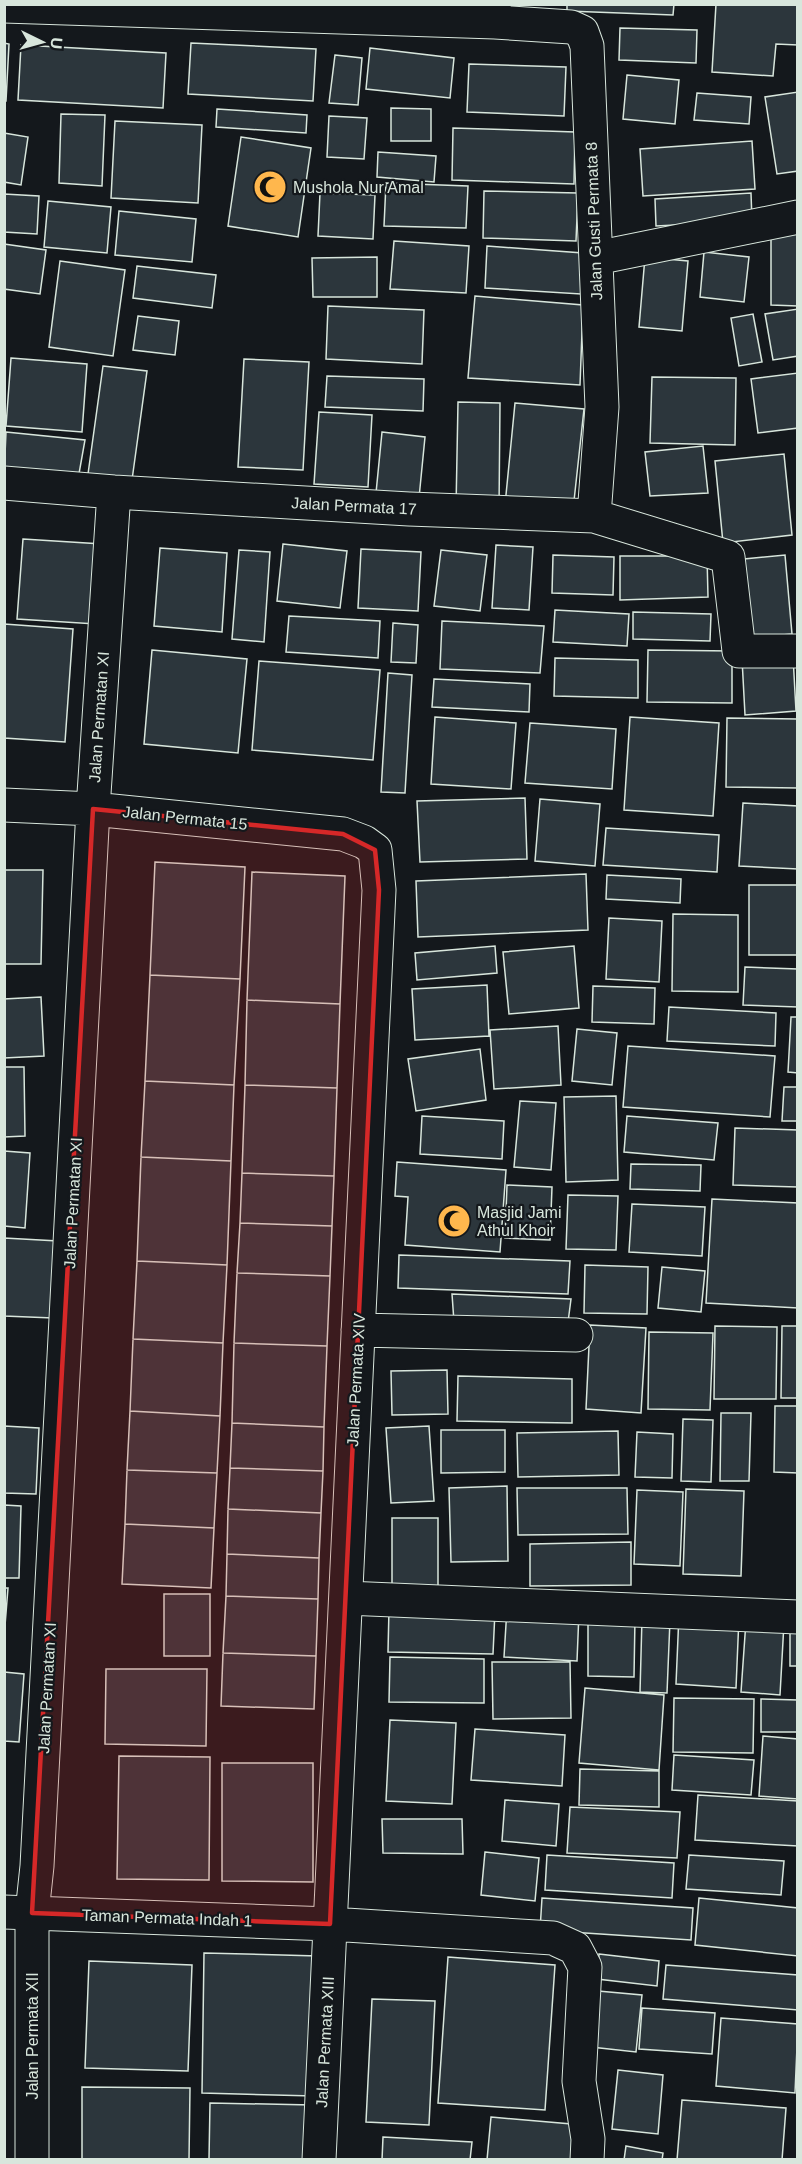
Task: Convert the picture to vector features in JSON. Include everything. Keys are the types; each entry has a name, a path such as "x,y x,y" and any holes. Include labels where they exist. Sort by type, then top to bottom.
{"street":[{"path":"4,6 494,13"},
{"name":"Jalan Gusti Permata 8","path":"494,13 571,27 582,32 586,46 602,407 594,516"},
{"path":"596,258 798,217"},
{"name":"Jalan Permata 17","path":"4,483 114,492 409,509 594,516 728,557 739,651 798,651"},
{"name":"Jalan Permatan XI","path":"18,1913 37,1866 93,809 114,492"},
{"name":"Jalan Permata 15","path":"4,805 93,809 343,834 364,842"},
{"name":"Jalan Permata XIV","path":"330,1924 379,890 375,850 364,842"},
{"path":"358,1330 576,1335"},
{"path":"346,1598 798,1617"},
{"name":"Taman Permata Indah 1","path":"18,1913 330,1924 553,1938 576,1948 585,1967 579,2081 588,2139 586,2160"},
{"name":"Jalan Permata XII","path":"18,1913 32,2160"},
{"name":"Jalan Permata XIII","path":"319,2160 330,1924"}],"highlighted area":[{"path":"93,809 343,834 375,850 379,890 330,1924 32,1913"}],"building":[{"path":"567,4 674,4 673,15 567,11"},
{"path":"716,4 798,4 798,45 776,44 773,76 712,72"},
{"path":"620,28 697,30 696,63 619,60"},
{"path":"4,43 9,44 6,101 4,101"},
{"path":"191,43 316,49 313,101 188,94"},
{"path":"21,45 166,53 163,108 18,100"},
{"path":"370,48 454,58 450,98 366,89"},
{"path":"335,55 362,58 358,105 329,103"},
{"path":"469,64 566,67 564,116 467,112"},
{"path":"627,75 679,80 675,124 623,119"},
{"path":"798,92 798,171 777,174 765,97"},
{"path":"697,93 751,97 749,124 694,120"},
{"path":"391,108 431,109 431,141 391,141"},
{"path":"217,109 307,115 306,133 216,127"},
{"path":"61,114 105,115 102,186 59,183"},
{"path":"329,116 367,118 364,159 327,157"},
{"path":"115,121 202,125 198,203 111,198"},
{"path":"453,128 575,132 574,184 452,180"},
{"path":"4,133 28,137 21,185 4,182"},
{"name":"Mushola Nur Amal","path":"241,137 311,148 298,237 228,226"},
{"path":"752,141 755,189 643,196 640,149"},
{"path":"378,152 436,156 434,182 377,177"},
{"path":"386,183 468,186 466,228 384,226"},
{"path":"484,191 578,193 576,241 483,238"},
{"path":"320,193 375,195 373,239 318,236"},
{"path":"751,193 752,221 656,226 655,199"},
{"path":"4,194 39,196 37,234 4,232"},
{"path":"48,201 111,207 107,253 44,247"},
{"path":"119,211 196,219 192,262 115,255"},
{"path":"798,223 798,306 771,305 771,226"},
{"path":"394,241 469,246 466,293 390,289"},
{"path":"4,244 46,250 40,294 4,289"},
{"path":"487,246 583,253 581,294 485,288"},
{"path":"704,252 749,257 744,302 700,297"},
{"path":"377,257 377,297 313,297 312,258"},
{"path":"645,257 688,261 682,331 639,327"},
{"path":"60,261 125,270 113,356 49,347"},
{"path":"137,266 216,275 212,308 133,298"},
{"path":"475,296 583,305 580,385 468,378"},
{"path":"328,306 424,310 422,364 326,359"},
{"path":"798,309 798,356 773,360 765,314"},
{"path":"753,314 762,362 739,366 731,318"},
{"path":"138,316 179,321 175,355 133,350"},
{"path":"11,358 87,364 82,432 6,426"},
{"path":"244,359 309,362 303,470 238,467"},
{"path":"103,366 147,371 132,480 88,474"},
{"path":"798,373 798,428 758,433 751,379"},
{"path":"327,376 424,379 423,411 325,407"},
{"path":"652,377 736,378 735,445 650,443"},
{"path":"458,402 500,403 499,510 456,508"},
{"path":"515,403 584,409 573,510 505,505"},
{"path":"319,412 372,415 368,487 314,484"},
{"path":"6,432 85,440 77,485 4,477"},
{"path":"382,432 425,437 419,498 376,493"},
{"path":"703,446 708,493 650,496 645,452"},
{"path":"784,454 792,535 723,543 715,461"},
{"path":"23,539 102,544 96,624 17,619"},
{"path":"283,544 347,551 340,608 277,601"},
{"path":"496,545 533,547 529,610 492,608"},
{"path":"160,548 227,553 222,632 154,626"},
{"path":"361,549 421,552 418,611 358,608"},
{"path":"239,550 270,552 264,642 232,639"},
{"path":"441,550 487,555 480,611 434,606"},
{"path":"553,555 614,557 613,595 552,593"},
{"path":"785,555 792,634 741,639 734,560"},
{"path":"620,556 707,556 708,597 620,600"},
{"path":"555,610 629,614 627,646 553,642"},
{"path":"633,612 711,614 710,641 633,639"},
{"path":"289,616 380,621 378,658 286,652"},
{"path":"442,621 544,626 540,673 440,669"},
{"path":"393,623 418,625 416,663 391,662"},
{"path":"4,624 73,629 65,742 4,738"},
{"path":"152,650 247,659 238,753 144,744"},
{"path":"648,650 732,651 732,703 647,702"},
{"path":"793,656 796,711 745,715 742,659"},
{"path":"555,658 638,660 638,698 554,696"},
{"path":"259,661 380,670 373,760 252,750"},
{"path":"388,673 412,675 405,793 381,792"},
{"path":"434,679 530,684 529,712 432,707"},
{"path":"435,717 516,723 511,789 431,784"},
{"path":"630,717 719,723 713,816 624,810"},
{"path":"727,718 798,719 798,788 726,787"},
{"path":"530,723 616,729 612,789 525,783"},
{"path":"525,798 527,859 420,862 417,801"},
{"path":"540,799 600,804 595,866 535,861"},
{"path":"743,803 798,806 798,869 739,866"},
{"path":"606,828 719,835 717,872 603,865"},
{"path":"155,862 245,867 240,979 150,975"},
{"path":"4,870 43,870 41,964 4,964"},
{"path":"252,872 345,876 340,1004 247,1000"},
{"path":"586,874 588,930 418,937 416,881"},
{"path":"607,875 681,879 680,903 606,899"},
{"path":"749,885 798,885 798,955 749,955"},
{"path":"673,914 738,915 738,992 672,991"},
{"path":"609,918 662,921 659,982 606,979"},
{"path":"495,946 497,973 417,980 415,953"},
{"path":"574,946 579,1008 509,1014 503,952"},
{"path":"745,967 798,969 798,1007 743,1005"},
{"path":"150,975 240,979 234,1085 145,1081"},
{"path":"487,985 489,1036 415,1040 412,989"},
{"path":"593,986 655,988 654,1024 592,1022"},
{"path":"41,997 44,1056 4,1058 4,999"},
{"path":"247,1000 340,1004 337,1088 245,1085"},
{"path":"669,1007 776,1013 775,1046 667,1041"},
{"path":"791,1017 798,1017 798,1073 788,1072"},
{"path":"558,1026 561,1085 494,1089 490,1030"},
{"path":"577,1029 617,1033 612,1085 572,1081"},
{"path":"628,1046 775,1056 770,1117 623,1107"},
{"path":"480,1049 486,1100 416,1111 408,1059"},
{"path":"4,1067 24,1067 25,1136 4,1137"},
{"path":"145,1081 234,1085 231,1161 141,1157"},
{"path":"245,1085 337,1088 334,1176 242,1173"},
{"path":"784,1087 798,1087 798,1121 782,1121"},
{"path":"616,1096 618,1180 566,1182 564,1097"},
{"path":"520,1101 556,1103 551,1170 514,1167"},
{"path":"422,1116 504,1121 502,1159 420,1154"},
{"path":"627,1116 718,1123 714,1160 624,1152"},
{"path":"735,1128 798,1130 798,1187 733,1185"},
{"path":"4,1151 30,1153 25,1228 4,1226"},
{"path":"141,1157 231,1161 227,1265 137,1261"},
{"name":"Masjid Jami Athul Khoir","path":"397,1162 506,1170 500,1252 405,1245 408,1197 395,1196"},
{"path":"631,1164 701,1165 700,1191 630,1189"},
{"path":"242,1173 334,1176 332,1226 240,1223"},
{"path":"507,1185 552,1187 550,1240 505,1238"},
{"path":"568,1195 618,1196 616,1250 566,1249"},
{"path":"712,1199 798,1203 798,1308 706,1303"},
{"path":"632,1204 705,1207 702,1256 629,1252"},
{"path":"240,1223 332,1226 330,1276 237,1273"},
{"path":"4,1238 58,1241 53,1318 4,1316"},
{"path":"399,1255 570,1261 568,1294 398,1288"},
{"path":"137,1261 227,1265 223,1343 133,1339"},
{"path":"585,1265 648,1267 647,1314 584,1313"},
{"path":"662,1267 705,1271 701,1312 658,1308"},
{"path":"237,1273 330,1276 327,1346 234,1343"},
{"path":"452,1294 571,1299 567,1330 454,1322"},
{"path":"590,1325 646,1328 641,1413 586,1409"},
{"path":"715,1326 777,1327 776,1399 714,1399"},
{"path":"782,1326 798,1326 798,1398 781,1398"},
{"path":"649,1332 713,1333 710,1410 648,1409"},
{"path":"133,1339 223,1343 220,1416 130,1411"},
{"path":"234,1343 327,1346 324,1427 232,1423"},
{"path":"447,1370 448,1414 392,1415 391,1371"},
{"path":"458,1376 572,1379 572,1423 457,1421"},
{"path":"775,1406 798,1406 798,1473 774,1472"},
{"path":"130,1411 220,1416 217,1473 127,1470"},
{"path":"721,1413 751,1413 749,1481 720,1481"},
{"path":"683,1419 713,1420 711,1482 681,1481"},
{"path":"232,1423 324,1427 323,1471 230,1468"},
{"path":"4,1426 39,1428 36,1494 4,1493"},
{"path":"429,1426 434,1501 391,1503 386,1428"},
{"path":"441,1430 505,1430 505,1472 441,1473"},
{"path":"618,1431 619,1475 518,1477 517,1433"},
{"path":"637,1432 673,1434 672,1478 635,1477"},
{"path":"230,1468 323,1471 321,1513 228,1509"},
{"path":"127,1470 217,1473 214,1528 125,1524"},
{"path":"507,1486 508,1561 451,1562 449,1488"},
{"path":"517,1488 627,1488 628,1534 518,1535"},
{"path":"686,1489 744,1491 741,1576 683,1574"},
{"path":"637,1490 683,1492 680,1566 634,1564"},
{"path":"4,1505 21,1506 19,1578 4,1578"},
{"path":"228,1509 321,1513 319,1558 227,1554"},
{"path":"392,1518 438,1518 438,1591 392,1591"},
{"path":"125,1524 214,1528 211,1588 122,1584"},
{"path":"631,1542 631,1585 530,1586 530,1544"},
{"path":"227,1554 319,1558 318,1599 226,1596"},
{"path":"4,1588 8,1588 4,1638"},
{"path":"164,1594 210,1594 210,1656 164,1656"},
{"path":"226,1596 318,1599 316,1656 223,1653"},
{"path":"507,1608 579,1612 577,1661 504,1657"},
{"path":"389,1609 495,1611 493,1654 388,1652"},
{"path":"679,1614 739,1617 736,1688 676,1684"},
{"path":"588,1617 635,1618 634,1677 588,1676"},
{"path":"642,1618 670,1620 667,1693 640,1692"},
{"path":"746,1621 784,1623 780,1695 741,1692"},
{"path":"790,1632 798,1632 798,1666 790,1666"},
{"path":"223,1653 316,1656 314,1709 221,1706"},
{"path":"390,1657 484,1659 484,1703 389,1702"},
{"path":"492,1662 570,1662 571,1718 493,1719"},
{"path":"106,1669 207,1669 206,1746 105,1744"},
{"path":"4,1672 24,1674 19,1742 4,1741"},
{"path":"585,1688 664,1695 659,1770 579,1763"},
{"path":"674,1698 754,1699 753,1753 673,1752"},
{"path":"761,1699 798,1700 798,1732 761,1732"},
{"path":"390,1720 456,1723 452,1804 386,1801"},
{"path":"475,1729 565,1735 562,1786 471,1780"},
{"path":"763,1736 798,1739 798,1799 759,1796"},
{"path":"674,1755 754,1760 751,1795 672,1790"},
{"path":"119,1756 210,1757 209,1880 117,1879"},
{"path":"222,1763 313,1763 313,1882 222,1881"},
{"path":"580,1769 659,1771 659,1807 579,1805"},
{"path":"698,1795 798,1801 798,1846 695,1840"},
{"path":"505,1800 559,1804 556,1846 502,1841"},
{"path":"570,1807 680,1812 677,1858 567,1853"},
{"path":"382,1819 462,1819 463,1854 383,1853"},
{"path":"485,1852 539,1858 535,1901 481,1895"},
{"path":"547,1855 674,1863 672,1898 545,1890"},
{"path":"689,1855 784,1861 781,1895 686,1889"},
{"path":"542,1898 693,1908 691,1940 540,1930"},
{"path":"699,1898 798,1908 798,1956 695,1945"},
{"path":"204,1953 318,1956 314,2096 202,2093"},
{"path":"599,1954 659,1961 657,1986 597,1979"},
{"path":"448,1957 555,1965 545,2110 438,2103"},
{"path":"89,1961 192,1965 188,2071 85,2068"},
{"path":"666,1965 798,1975 798,2010 663,1999"},
{"path":"587,1990 642,1995 636,2052 582,2046"},
{"path":"372,1999 435,2001 429,2125 366,2122"},
{"path":"642,2008 715,2013 712,2054 639,2049"},
{"path":"721,2018 798,2024 795,2093 716,2086"},
{"path":"618,2070 663,2075 658,2134 612,2129"},
{"path":"82,2087 190,2088 189,2160 82,2160"},
{"path":"682,2100 786,2108 782,2160 677,2160"},
{"path":"210,2103 312,2105 311,2160 209,2159"},
{"path":"491,2117 583,2125 580,2160 487,2160"},
{"path":"383,2137 472,2142 470,2160 382,2160"},
{"path":"626,2146 663,2153 662,2160 624,2160"}],"place":[{"name":"Mushola Nur Amal","path":"270,187"},
{"name":"Masjid Jami Athul Khoir","path":"454,1221"}]}
